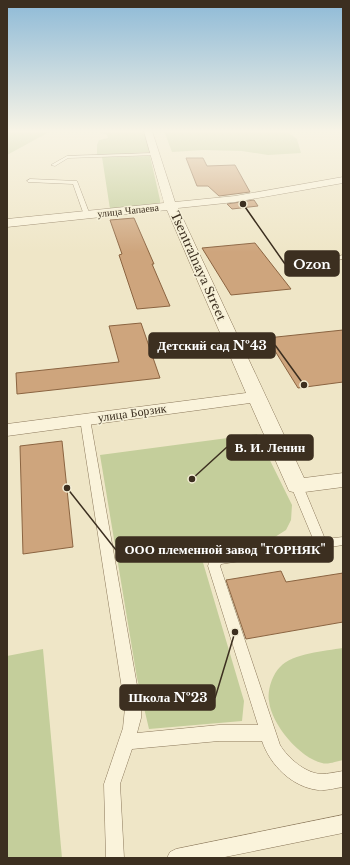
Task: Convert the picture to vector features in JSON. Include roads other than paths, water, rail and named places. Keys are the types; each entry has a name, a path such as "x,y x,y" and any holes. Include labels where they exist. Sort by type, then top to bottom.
{"street":[{"name":"Tsentralnaya Street","path":"161,171 171,206 296,486"},
{"name":"улица Чапаева","path":"7,223 235,199 343,180"},
{"name":"улица Борзик","path":"7,430 257,397"},
{"path":"296,486 343,480"}],"lane":[{"path":"30,181 75,182 87,215"},
{"path":"302,256 312,263 325,263 343,257"},
{"path":"86,419 133,708 133,718 112,784 115,858"},
{"path":"296,486 322,544"},
{"path":"343,541 219,560 215,562 214,566 273,749 278,758 284,764 316,782 343,779"},
{"path":"126,742 219,733 268,733"},
{"path":"176,858 343,824"}],"place":[{"name":"Ozon","path":"243,204"},
{"name":"Детский сад №43","path":"304,385"},
{"name":"В. И. Ленин","path":"192,479"},
{"name":"ООО племенной завод \"ГОРНЯК\"","path":"67,488"},
{"name":"Школа №23","path":"235,632"}]}
